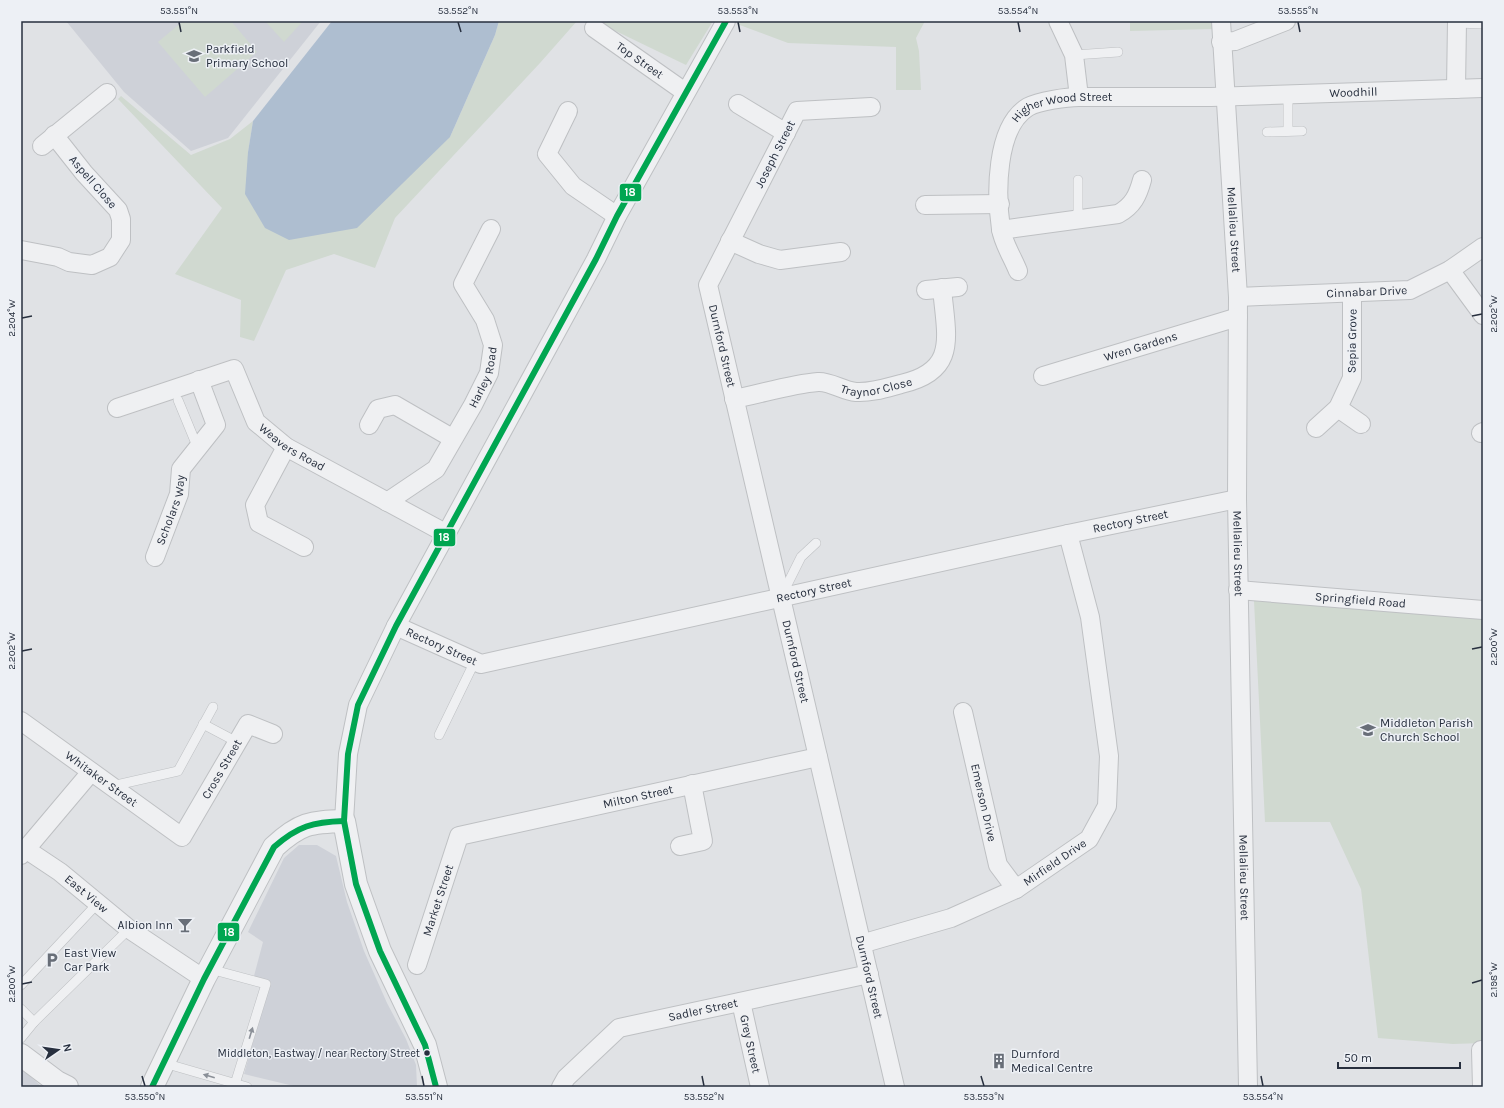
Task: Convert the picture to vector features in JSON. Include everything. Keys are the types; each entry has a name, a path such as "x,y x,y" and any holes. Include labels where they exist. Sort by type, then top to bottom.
{"street":[{"path":"436,1087 425,1045 380,951 356,884 344,821 348,754 358,706 396,626 596,259 617,216 726,21"},
{"path":"1058,21 1074,55 1079,97"},
{"name":"Mellalieu Street","path":"1220,21 1238,297 1238,590 1248,1087"},
{"path":"1221,42 1235,41 1286,21"},
{"path":"1456,89 1457,22"},
{"name":"Top Street","path":"594,28 685,92"},
{"name":"Woodhill","path":"1224,96 1483,88"},
{"name":"Aspell Close","path":"21,250 58,257 69,262 92,265 110,257 121,240 121,219 118,210 84,173 48,141 107,93"},
{"name":"Higher Wood Street","path":"1001,230 1000,204 1002,149 1008,130 1028,107 1064,97 1158,98 1224,96"},
{"path":"738,104 786,133"},
{"name":"Joseph Street","path":"730,241 797,111 871,107"},
{"path":"568,111 546,154 573,186 617,216"},
{"path":"1018,271 1001,230 1110,216 1124,211 1133,202 1138,193 1142,180"},
{"path":"925,205 1000,204"},
{"name":"Harley Road","path":"386,502 436,469 452,438 473,405 489,373 493,345 485,320 463,284 491,229"},
{"path":"730,241 758,254 780,260 841,252"},
{"name":"Durnford Street","path":"730,241 708,285 895,1087"},
{"name":"Cinnabar Drive","path":"1238,297 1352,294 1410,290 1450,270 1483,246"},
{"path":"1450,270 1483,314"},
{"name":"Traynor Close","path":"734,399 819,382 843,390 868,392 910,382 924,377 940,364 945,346 946,337 942,288"},
{"name":"Sepia Grove","path":"1316,428 1338,408 1352,378 1352,294"},
{"name":"Wren Gardens","path":"1043,376 1238,317"},
{"name":"Weavers Road","path":"117,408 234,368 256,422 286,447 446,534"},
{"name":"Scholars Way","path":"155,557 179,494 181,469 197,446 216,425 199,380"},
{"path":"369,425 378,409 395,405 452,438"},
{"path":"1338,408 1361,424"},
{"path":"286,447 255,505 259,523 304,546"},
{"name":"Rectory Street","path":"396,626 481,664 1068,534 1237,499"},
{"name":"Mirfield Drive","path":"861,944 951,918 1016,889 1089,839 1107,806 1109,756 1090,617 1068,534"},
{"name":"Springfield Road","path":"1238,590 1483,610"},
{"name":"Emerson Drive","path":"963,712 998,865 1016,889"},
{"name":"Whitaker Street","path":"21,721 182,837"},
{"name":"Cross Street","path":"182,837 248,724 273,734"},
{"name":"Milton Street","path":"459,836 818,757"},
{"path":"24,852 90,772"},
{"path":"680,846 703,841 692,784"},
{"path":"152,1087 207,974 274,847 290,832 314,822 344,821"},
{"name":"Market Street","path":"417,965 459,836"},
{"name":"East View","path":"24,852 60,872 129,929 207,974"},
{"name":"Sadler Street","path":"560,1087 566,1078 619,1028 868,974"},
{"name":"Grey Street","path":"741,1002 760,1087"},
{"path":"1482,1050 1482,1087"},
{"path":"21,1055 57,1082 67,1087"}],"lane":[{"path":"1457,22 1483,24"},
{"path":"1074,55 1118,52"},
{"path":"1288,94 1288,131"},
{"path":"1267,132 1302,131"},
{"path":"1078,180 1078,220"},
{"path":"178,400 197,446"},
{"path":"780,598 801,557 816,543"},
{"path":"439,735 475,662"},
{"path":"110,786 178,771 213,707"},
{"path":"203,724 238,742"},
{"path":"21,985 98,904"},
{"path":"21,1038 34,1022 129,929"},
{"path":"164,1063 242,1086 266,984 207,974"},
{"path":"21,1009 34,1022"}],"shaded area":[{"name":"Parkfield Primary School","path":"66,21 321,21 228,138 191,151 124,92"},
{"path":"183,21 231,21 257,52 205,97 158,42"},
{"path":"265,21 303,21 284,42"},
{"path":"499,21 577,21 540,63 395,218 375,268 334,254 286,270 254,341 240,337 241,300 175,274 222,208 118,99 121,96 191,155 230,139 253,121 248,152 450,137 495,35"},
{"path":"595,21 713,21 686,65"},
{"path":"738,21 925,21 916,38 919,51 921,90 896,90 896,47 788,43 737,24"},
{"path":"1130,21 1214,21 1214,29 1130,31"},
{"name":"Middleton Parish Church School","path":"1254,601 1483,618 1483,1043 1453,1044 1378,1038 1361,889 1330,822 1265,822"},
{"path":"299,845 317,845 336,856 347,902 364,951 387,1003 406,1039 416,1065 417,1087 298,1087 244,1074 270,982 254,976 263,942 248,932 284,858"},
{"path":"21,1068 42,1087 21,1087"}],"water":[{"path":"332,21 499,21 495,35 450,137 357,228 289,240 265,228 245,194 248,152 253,121"}],"transit line":[{"name":"18","path":"436,1087 425,1045 380,951 356,884 344,821 348,754 358,705 396,626 596,259 617,216 726,21"},
{"name":"18","path":"152,1087 204,979 274,847 291,834 306,826 344,821"}],"place":[{"name":"Parkfield Primary School","path":"194,56"},
{"name":"Middleton Parish Church School","path":"1368,730"},
{"name":"Albion Inn","path":"185,925"},
{"name":"East View Car Park","path":"52,960"},
{"name":"Middleton, Eastway / near Rectory Street","path":"427,1053"},
{"name":"Durnford Medical Centre","path":"999,1061"}]}
